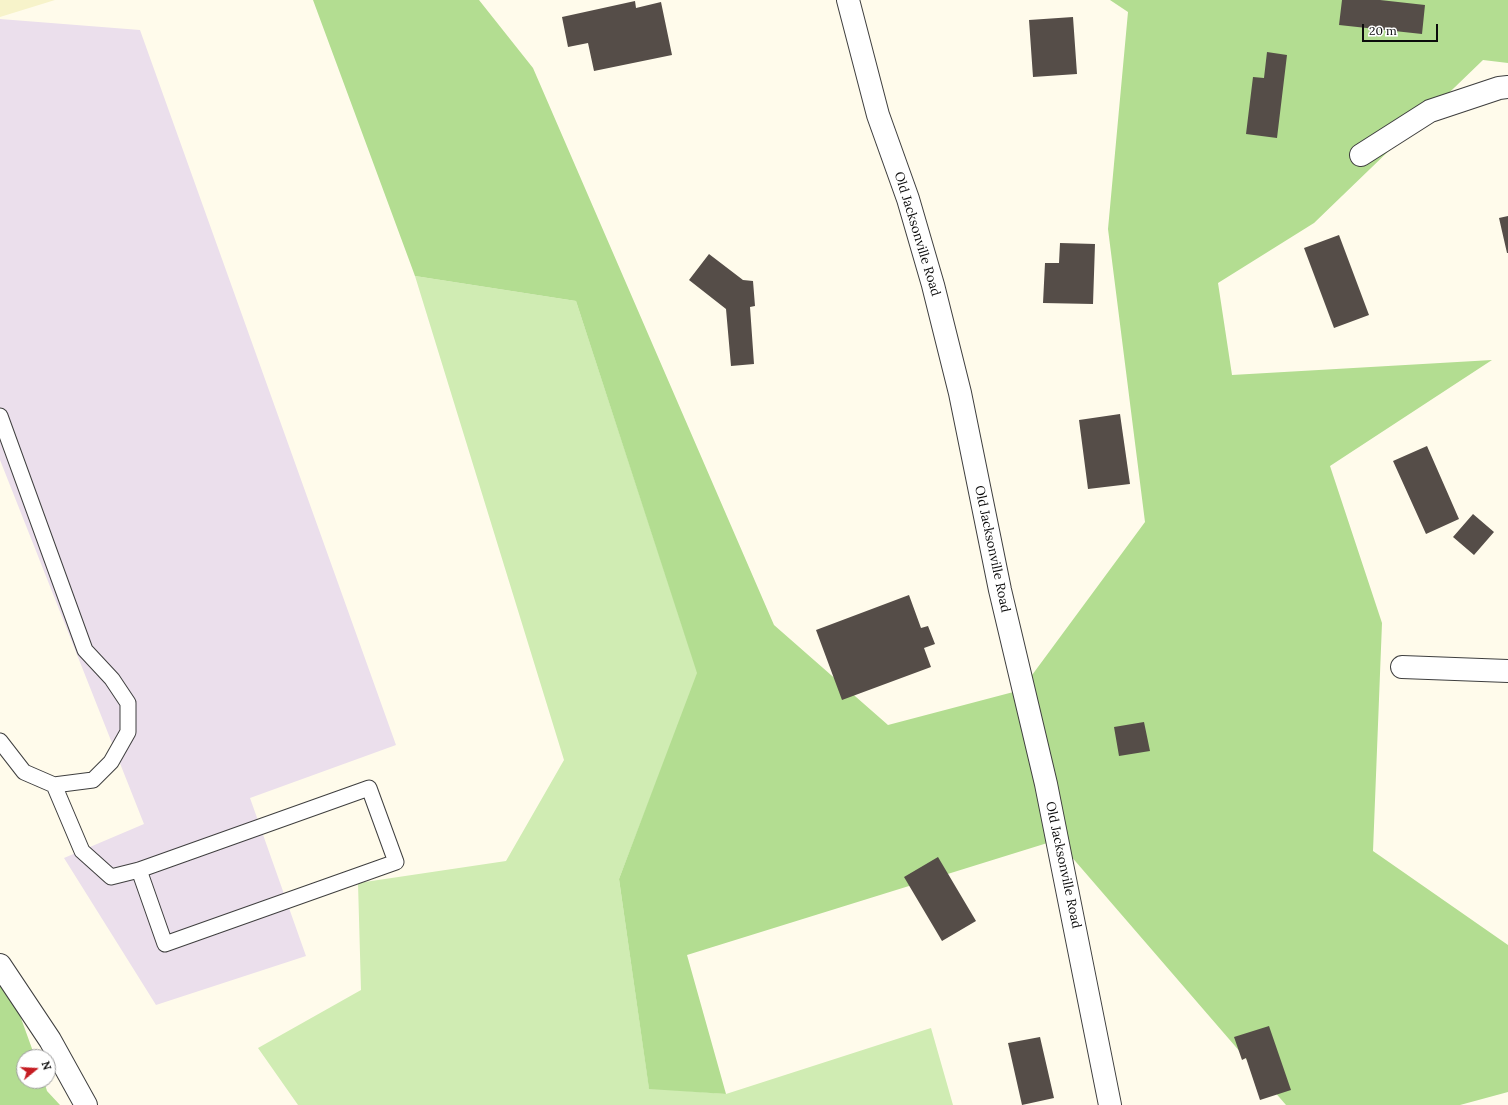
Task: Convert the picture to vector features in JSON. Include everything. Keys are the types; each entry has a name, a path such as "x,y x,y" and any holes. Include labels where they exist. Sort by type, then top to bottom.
{"street":[{"name":"Old Jacksonville Road","path":"848,0 878,114 908,199 933,285 960,393 1000,590 1046,784 1110,1105"},
{"path":"1361,156 1430,111 1498,88 1508,87"},
{"path":"1402,667 1508,671"},
{"path":"0,965 50,1040 86,1105"}],"lane":[{"path":"0,416 85,650 112,678 128,703 128,732 111,762 93,780 54,785 24,772 0,741"},
{"path":"54,785 82,851 111,877 139,870 369,788 396,862 165,944 139,870"}],"shaded area":[{"path":"0,0 55,0 0,17"},
{"path":"0,19 140,30 396,745 250,798 306,956 156,1005 64,858 144,824 0,460"}],"green space":[{"path":"313,0 479,0 533,68 774,625 888,725 1021,690 1145,522 1108,229 1128,12 1110,0 1508,0 1508,63 1483,60 1314,223 1218,283 1232,375 1492,360 1330,466 1382,623 1373,851 1508,945 1508,1092 1460,1105 1286,1105 1057,840 687,955 726,1094 649,1089 619,879 697,673 576,301 415,276"},
{"path":"415,276 576,301 698,674 619,879 649,1088 726,1094 931,1028 953,1105 298,1105 258,1048 361,990 358,883 506,861 564,760"},
{"path":"0,960 32,1049 16,1049 16,1089 46,1089 60,1105 0,1105"}],"building":[{"path":"1342,0 1380,0 1425,5 1422,34 1339,25"},
{"path":"635,1 636,8 661,2 672,55 594,71 588,43 568,47 562,17"},
{"path":"1073,17 1077,74 1033,77 1029,20"},
{"path":"1267,52 1287,55 1277,138 1246,134 1253,77 1264,78"},
{"path":"1508,216 1508,253 1507,253 1499,218"},
{"path":"1339,235 1369,315 1334,328 1304,248"},
{"path":"1060,243 1095,244 1093,304 1043,303 1045,263 1059,263"},
{"path":"709,254 743,280 753,281 755,306 750,307 754,364 731,366 726,309 689,280"},
{"path":"1120,414 1130,484 1088,489 1079,420"},
{"path":"1427,446 1459,519 1426,534 1393,461"},
{"path":"1473,514 1494,532 1474,555 1453,537"},
{"path":"909,595 921,628 928,626 935,644 924,648 931,667 842,700 816,630"},
{"path":"1144,722 1150,751 1119,756 1114,727"},
{"path":"938,857 976,921 942,941 904,877"},
{"path":"1269,1026 1291,1090 1260,1100 1246,1058 1242,1060 1234,1037"},
{"path":"1040,1037 1054,1098 1022,1105 1008,1043"}]}
